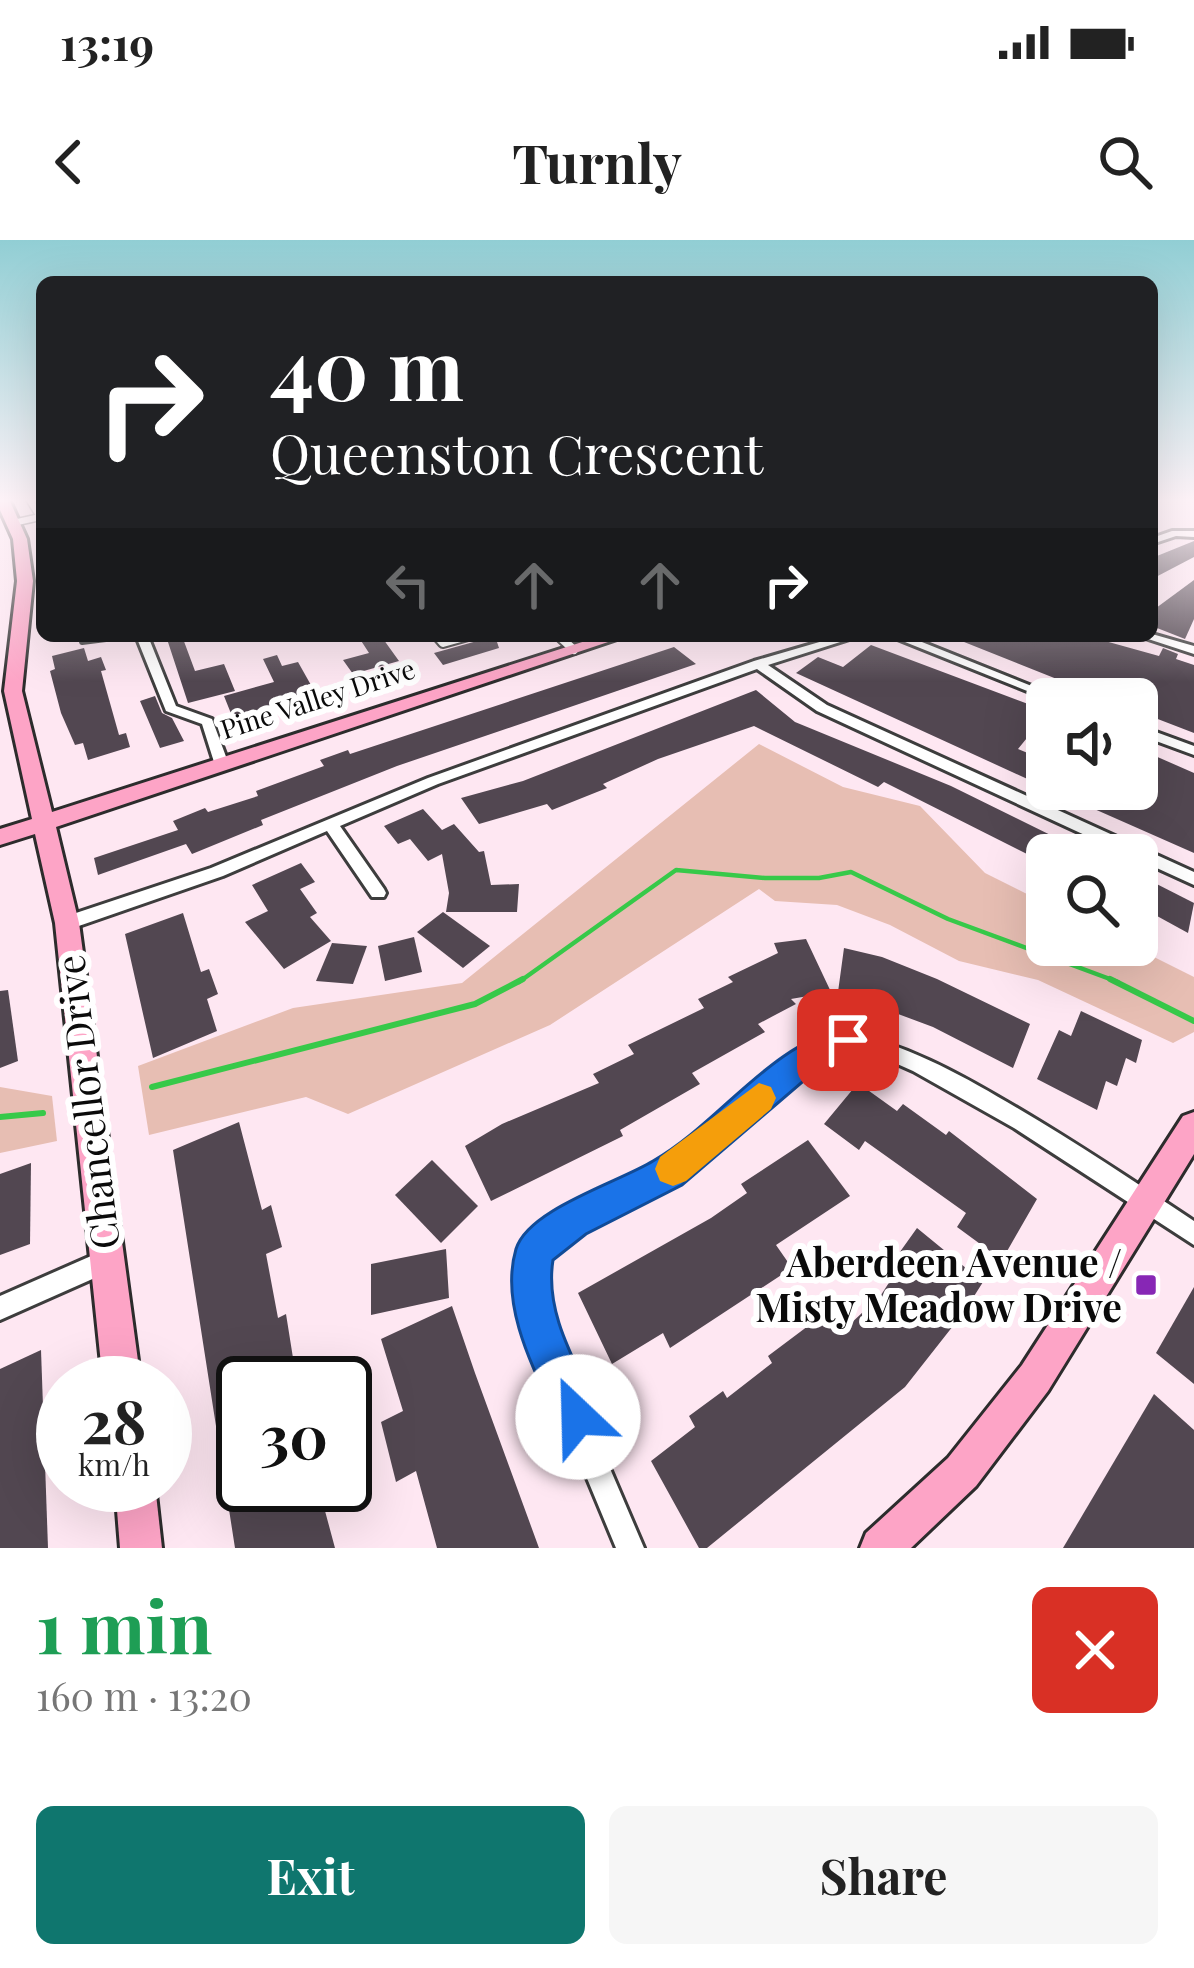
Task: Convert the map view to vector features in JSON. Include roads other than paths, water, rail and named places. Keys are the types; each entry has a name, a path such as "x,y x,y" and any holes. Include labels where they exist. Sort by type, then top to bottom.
{"street":[{"name":"Chancellor Drive","path":"21,560 25,580 12,635 14,692 67,923 119,1356"},
{"path":"1158,640 1194,650"},
{"path":"144,642 171,708 196,711 208,719 221,762"},
{"path":"67,923 217,872 433,781 758,664 833,642"},
{"path":"911,642 1026,687"},
{"name":"Pine Valley Drive","path":"0,821 136,795 173,777 566,643"},
{"path":"758,664 822,708 1194,879"},
{"path":"1158,737 1194,751"},
{"name":"Pine Valley Drive","path":"0,837 45,815"},
{"path":"331,825 379,892"},
{"path":"629,1548 547,1348 530,1284 536,1249 573,1221 669,1172 820,1047 848,1040 899,1054 991,1105 1194,1234"},
{"path":"881,1548 962,1472 1035,1378 1194,1126"},
{"path":"0,1308 107,1261"},
{"path":"137,1512 141,1548"}],"waterway":[{"path":"519,982 676,870 765,878 819,878 851,872 948,919 1110,979"},
{"path":"152,1087 475,1004 523,979"},
{"path":"1110,979 1118,982"},
{"path":"1110,979 1194,1021"},
{"path":"0,1117 43,1113"}],"place":[{"name":"Aberdeen Avenue / Misty Meadow Drive","path":"1146,1285"}]}
